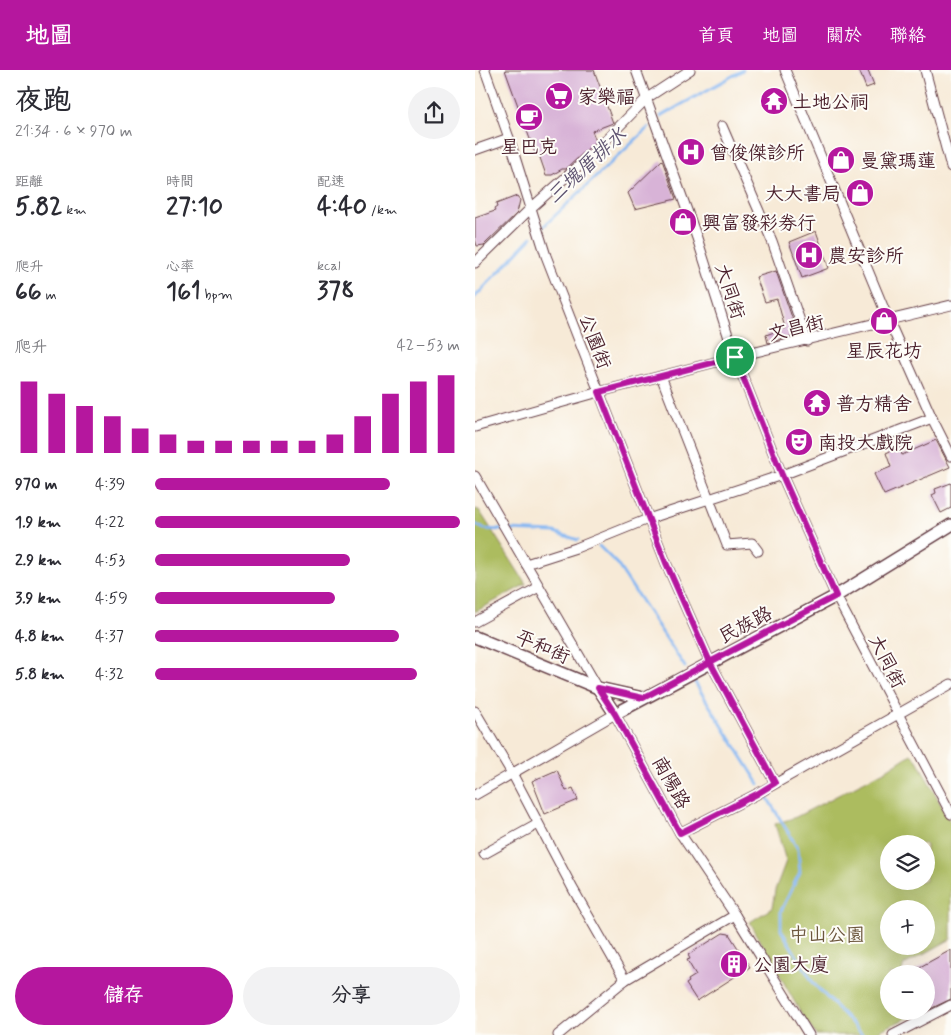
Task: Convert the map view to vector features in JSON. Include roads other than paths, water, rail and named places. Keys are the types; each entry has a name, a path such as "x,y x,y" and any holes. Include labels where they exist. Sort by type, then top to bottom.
{"main road":[{"name":"民族路","path":"615,714 836,596 951,525"},
{"name":"平和街","path":"475,636 598,688 643,698"},
{"name":"南陽路","path":"598,688 615,714"}],"street":[{"name":"公園街","path":"485,70 509,138 546,256 648,520 710,662 775,783"},
{"name":"大同街","path":"636,70 697,238 735,357 782,475 836,596 897,715 951,814"},
{"path":"475,262 531,208 591,155 647,98 690,70"},
{"path":"785,70 889,321 951,456"},
{"path":"925,70 951,167"},
{"path":"722,126 772,241 807,341"},
{"path":"475,150 509,138"},
{"name":"文昌街","path":"475,427 599,392 735,357 951,306"},
{"path":"661,376 727,545 752,542 758,551"},
{"path":"526,564 782,475 932,418"},
{"name":"南陽路","path":"475,476 598,688"},
{"path":"475,622 539,587"},
{"path":"680,833 757,794 951,684"},
{"path":"475,712 513,775 573,889 625,980"},
{"name":"南陽路","path":"615,714 680,833 735,915 809,1035"},
{"name":"民族路","path":"475,795 513,775 615,714"},
{"path":"484,854 539,824"},
{"path":"558,1035 625,980 735,915"},
{"path":"893,1035 951,1005"}],"waterway":[{"name":"三塊厝排水","path":"661,116 743,70"},
{"name":"三塊厝排水","path":"544,226 649,127"},
{"name":"三塊厝排水","path":"475,297 532,237"},
{"name":"三塊厝排水","path":"475,524 484,529 503,530"},
{"name":"三塊厝排水","path":"509,530 554,532 578,540"},
{"name":"三塊厝排水","path":"599,546 617,564 685,667"},
{"name":"三塊厝排水","path":"694,681 759,784"},
{"name":"三塊厝排水","path":"767,797 798,849 800,872 781,911 781,930 814,984 863,1035"}],"place":[{"name":"家樂福","path":"559,96"},
{"name":"土地公祠","path":"774,101"},
{"name":"星巴克","path":"529,117"},
{"name":"曾俊傑診所","path":"691,152"},
{"name":"曼黛瑪蓮","path":"841,160"},
{"name":"大大書局","path":"860,193"},
{"name":"興富發彩券行","path":"683,222"},
{"name":"農安診所","path":"809,255"},
{"name":"星辰花坊","path":"884,321"},
{"name":"普方精舍","path":"817,403"},
{"name":"南投大戲院","path":"799,442"},
{"name":"公園大廈","path":"734,964"}],"park label":[{"name":"中山公園","path":"827,934"}]}
